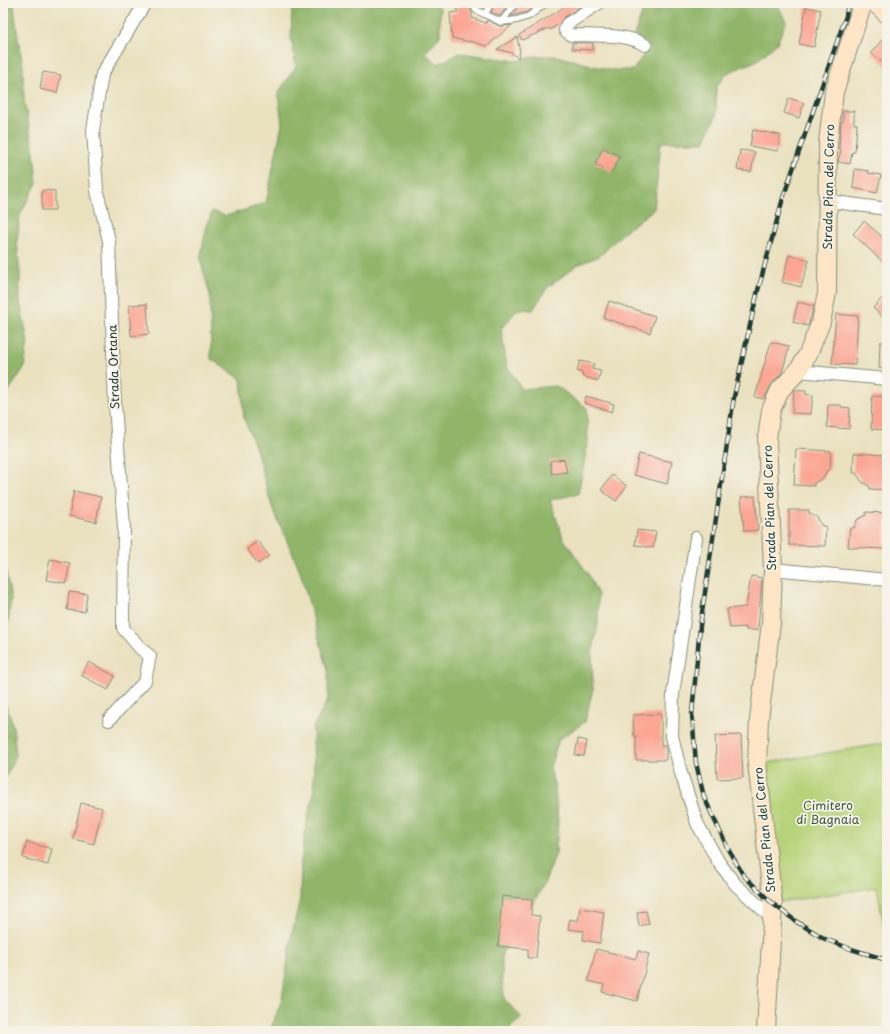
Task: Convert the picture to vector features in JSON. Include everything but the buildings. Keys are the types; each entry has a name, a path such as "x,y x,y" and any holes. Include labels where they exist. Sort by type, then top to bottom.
{"street":[{"name":"Strada Ortana","path":"109,720 145,681 150,656 141,649 124,628 124,527 115,405 109,241 98,191 93,130 102,74 145,3"},
{"path":"598,3 567,24 565,30 571,35 627,38 637,40 645,45"},
{"name":"Strada Pian del Cerro","path":"766,1031 773,904 757,763 759,720 772,623 773,569 767,439 771,410 780,390 798,371 808,354 821,322 826,301 828,142 834,92 863,3"},
{"path":"875,3 887,14"},
{"path":"828,201 887,209"},
{"path":"798,371 887,379"},
{"path":"696,538 673,694 672,736 681,773 697,823 718,861 735,884 772,918"},
{"path":"773,569 887,580"}],"lane":[{"path":"472,3 476,10 501,22 517,20 529,16 546,3"},
{"path":"485,14 491,3"},
{"path":"501,22 516,3"}],"green space":[{"path":"3,3 14,3 23,66 24,101 34,152 37,183 20,215 17,242 20,273 20,302 28,342 24,368 8,392 3,404"},
{"path":"292,3 435,3 440,8 440,36 425,53 438,64 460,53 517,61 536,56 557,56 609,70 633,70 650,46 634,35 646,3 777,3 786,22 777,43 758,60 727,73 716,87 716,116 704,142 661,142 654,209 625,231 600,256 577,265 547,288 533,310 518,309 501,329 507,366 522,389 556,386 587,408 588,443 578,494 550,500 563,538 588,574 598,595 598,624 592,654 593,689 585,722 559,739 550,767 555,789 558,821 556,853 544,884 520,927 502,953 502,982 505,1000 522,1018 506,1031 270,1031 282,999 292,933 300,899 301,861 306,826 314,792 313,728 328,699 328,670 299,568 272,507 255,446 244,419 241,379 211,359 210,295 200,259 206,229 212,211 226,216 266,203 282,124 278,93 296,66 291,38"},
{"path":"3,557 11,598 8,624 3,634"},
{"path":"3,697 13,725 16,756 3,783"},
{"name":"Cimitero di Bagnaia","path":"887,743 887,927 884,927 877,887 781,902 761,764"}],"railway":[{"path":"848,3 846,16 783,198 757,294 734,397 700,626 692,714 696,763 704,797 729,851 744,876 773,904 797,922 825,939 887,960"}]}
